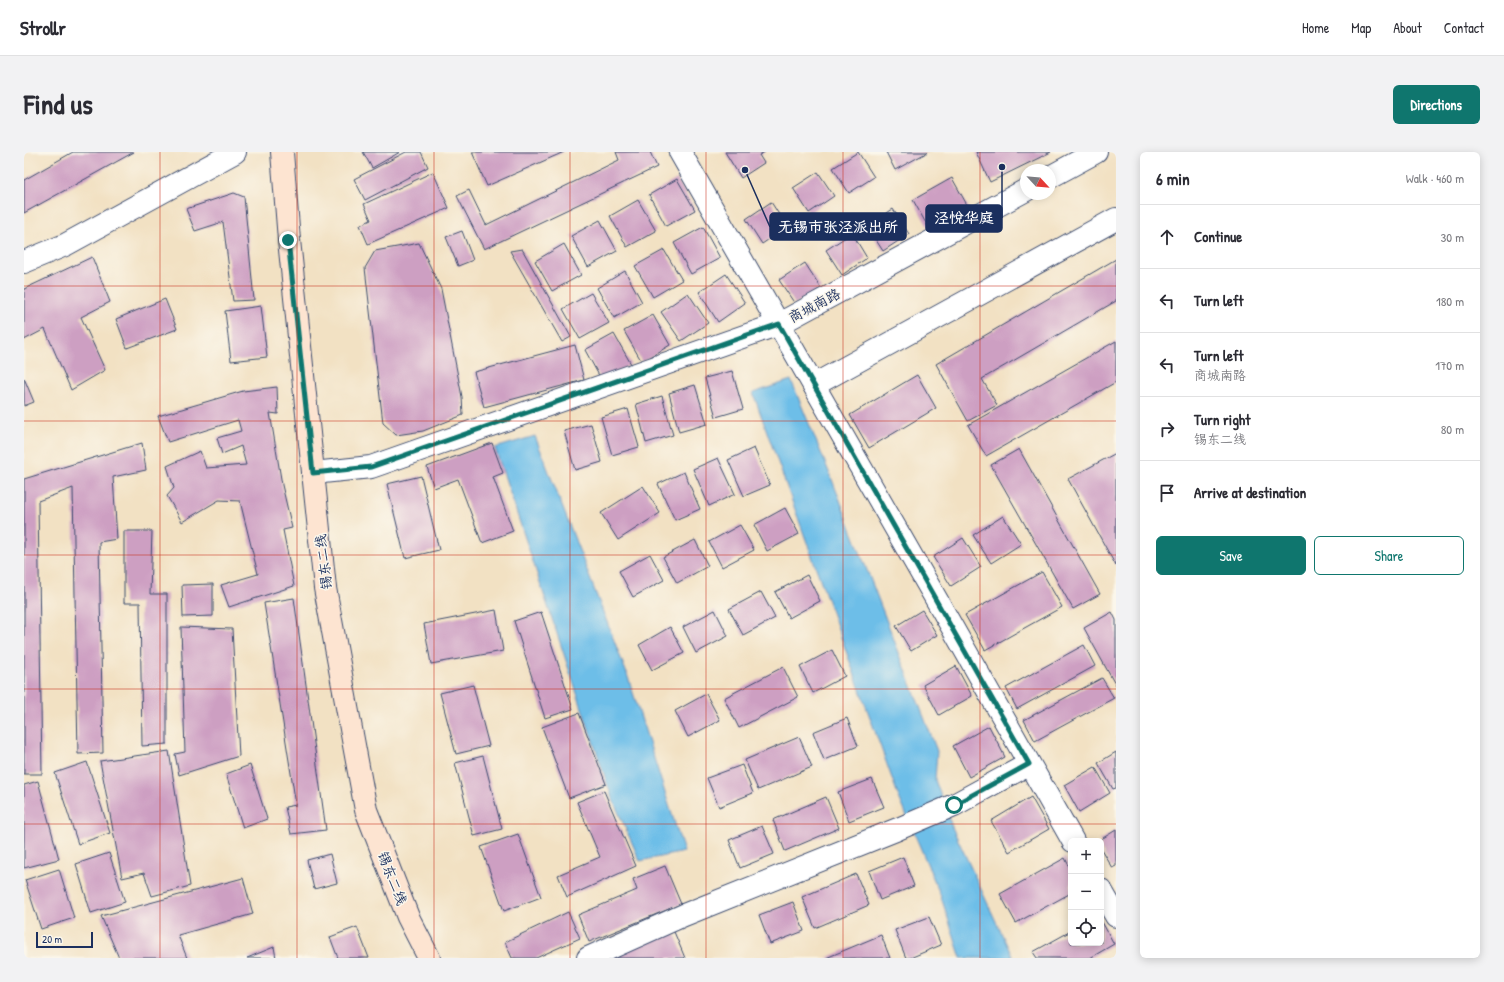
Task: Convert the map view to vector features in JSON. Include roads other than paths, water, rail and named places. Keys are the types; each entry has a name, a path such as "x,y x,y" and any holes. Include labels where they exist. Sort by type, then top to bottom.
{"main road":[{"name":"锡东二线","path":"282,152 288,240 325,588 366,810 408,917 430,958"}],"street":[{"path":"24,262 65,245 236,152"},
{"path":"680,152 1071,838"},
{"path":"1056,174 1096,152"},
{"name":"商城南路","path":"313,473 371,467 779,324 1020,193"},
{"path":"814,385 1116,219"},
{"path":"588,958 684,915 954,805 1029,764"},
{"path":"1104,895 1116,916"}],"water":[{"path":"791,380 831,477 937,751 935,780 952,827 1013,958 961,958 940,894 898,795 753,393"},
{"path":"535,436 627,674 684,852 640,861 612,798 495,448"}],"place":[{"name":"泾悦华庭","path":"1002,167"},
{"name":"无锡市张泾派出所","path":"745,170"}]}
